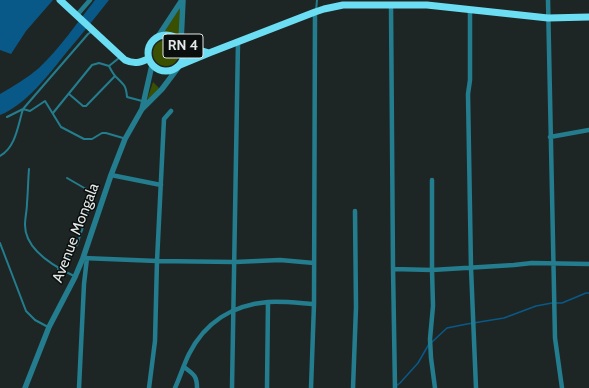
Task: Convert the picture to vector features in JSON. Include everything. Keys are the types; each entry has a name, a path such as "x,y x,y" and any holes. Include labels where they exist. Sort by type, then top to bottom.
{"highway":[{"name":"RN 4","path":"60,0 125,60 132,63 150,62"},
{"name":"RN 4","path":"209,53 182,43 171,35 165,34 159,35 153,39 147,52 150,62 157,69 170,71 180,65 209,53 315,12 343,6 427,5 548,18 589,17"},
{"name":"RN 4","path":"180,65 184,52 182,43"}],"street":[{"path":"77,15 90,0"},
{"path":"159,35 183,0"},
{"path":"182,43 183,0"},
{"path":"548,0 555,343 563,387"},
{"path":"391,5 395,386"},
{"path":"470,10 470,80 468,94 471,268 476,388"},
{"path":"311,388 314,304 315,12"},
{"path":"232,388 238,42"},
{"path":"142,109 150,62"},
{"path":"142,109 162,89 180,65"},
{"name":"Avenue Mongala","path":"25,388 49,327 85,258 111,175 125,139 142,109"},
{"path":"149,388 155,341 157,261 164,119 171,111"},
{"path":"550,137 589,130"},
{"path":"111,175 161,184"},
{"path":"432,180 433,306 430,339 435,388"},
{"path":"353,388 356,307 355,211"},
{"path":"79,388 85,258 235,262 280,260 314,263"},
{"path":"393,269 432,270 514,265 522,263 589,264"},
{"path":"175,388 189,354 207,328 233,309 268,302 314,304"},
{"path":"267,388 268,302"},
{"path":"184,367 195,376 197,381 196,388"}],"lane":[{"path":"315,12 317,0"},
{"path":"7,117 22,109 88,34 92,32 95,33"},
{"path":"109,66 121,57"},
{"path":"53,113 92,66 99,63 109,66 115,76 124,83 127,90 127,97 143,101"},
{"path":"69,94 82,106 86,106 115,76"},
{"path":"22,109 30,111 45,101 61,127 84,139 92,139 102,133 125,139"},
{"path":"0,156 6,153 12,146 22,109"},
{"path":"29,169 25,226 28,236 38,251 58,269 75,277"},
{"path":"58,269 77,245 90,206 90,194 86,189 66,178"},
{"path":"0,243 26,311 35,320 49,327"}],"green space":[{"path":"180,8 179,37 172,33 164,32"},
{"path":"166,40 175,44 179,53 175,62 166,66 157,62 153,53 157,44"},
{"path":"153,82 159,88 147,100"}],"water":[{"path":"0,0 53,0 26,31 11,54 0,50"},
{"path":"95,0 109,0 28,97 10,110 0,115 0,94 39,68 61,44"}],"waterway":[{"path":"432,342 447,328 504,318 536,306 562,303 589,293"},
{"path":"396,386 418,363 429,344"}]}
